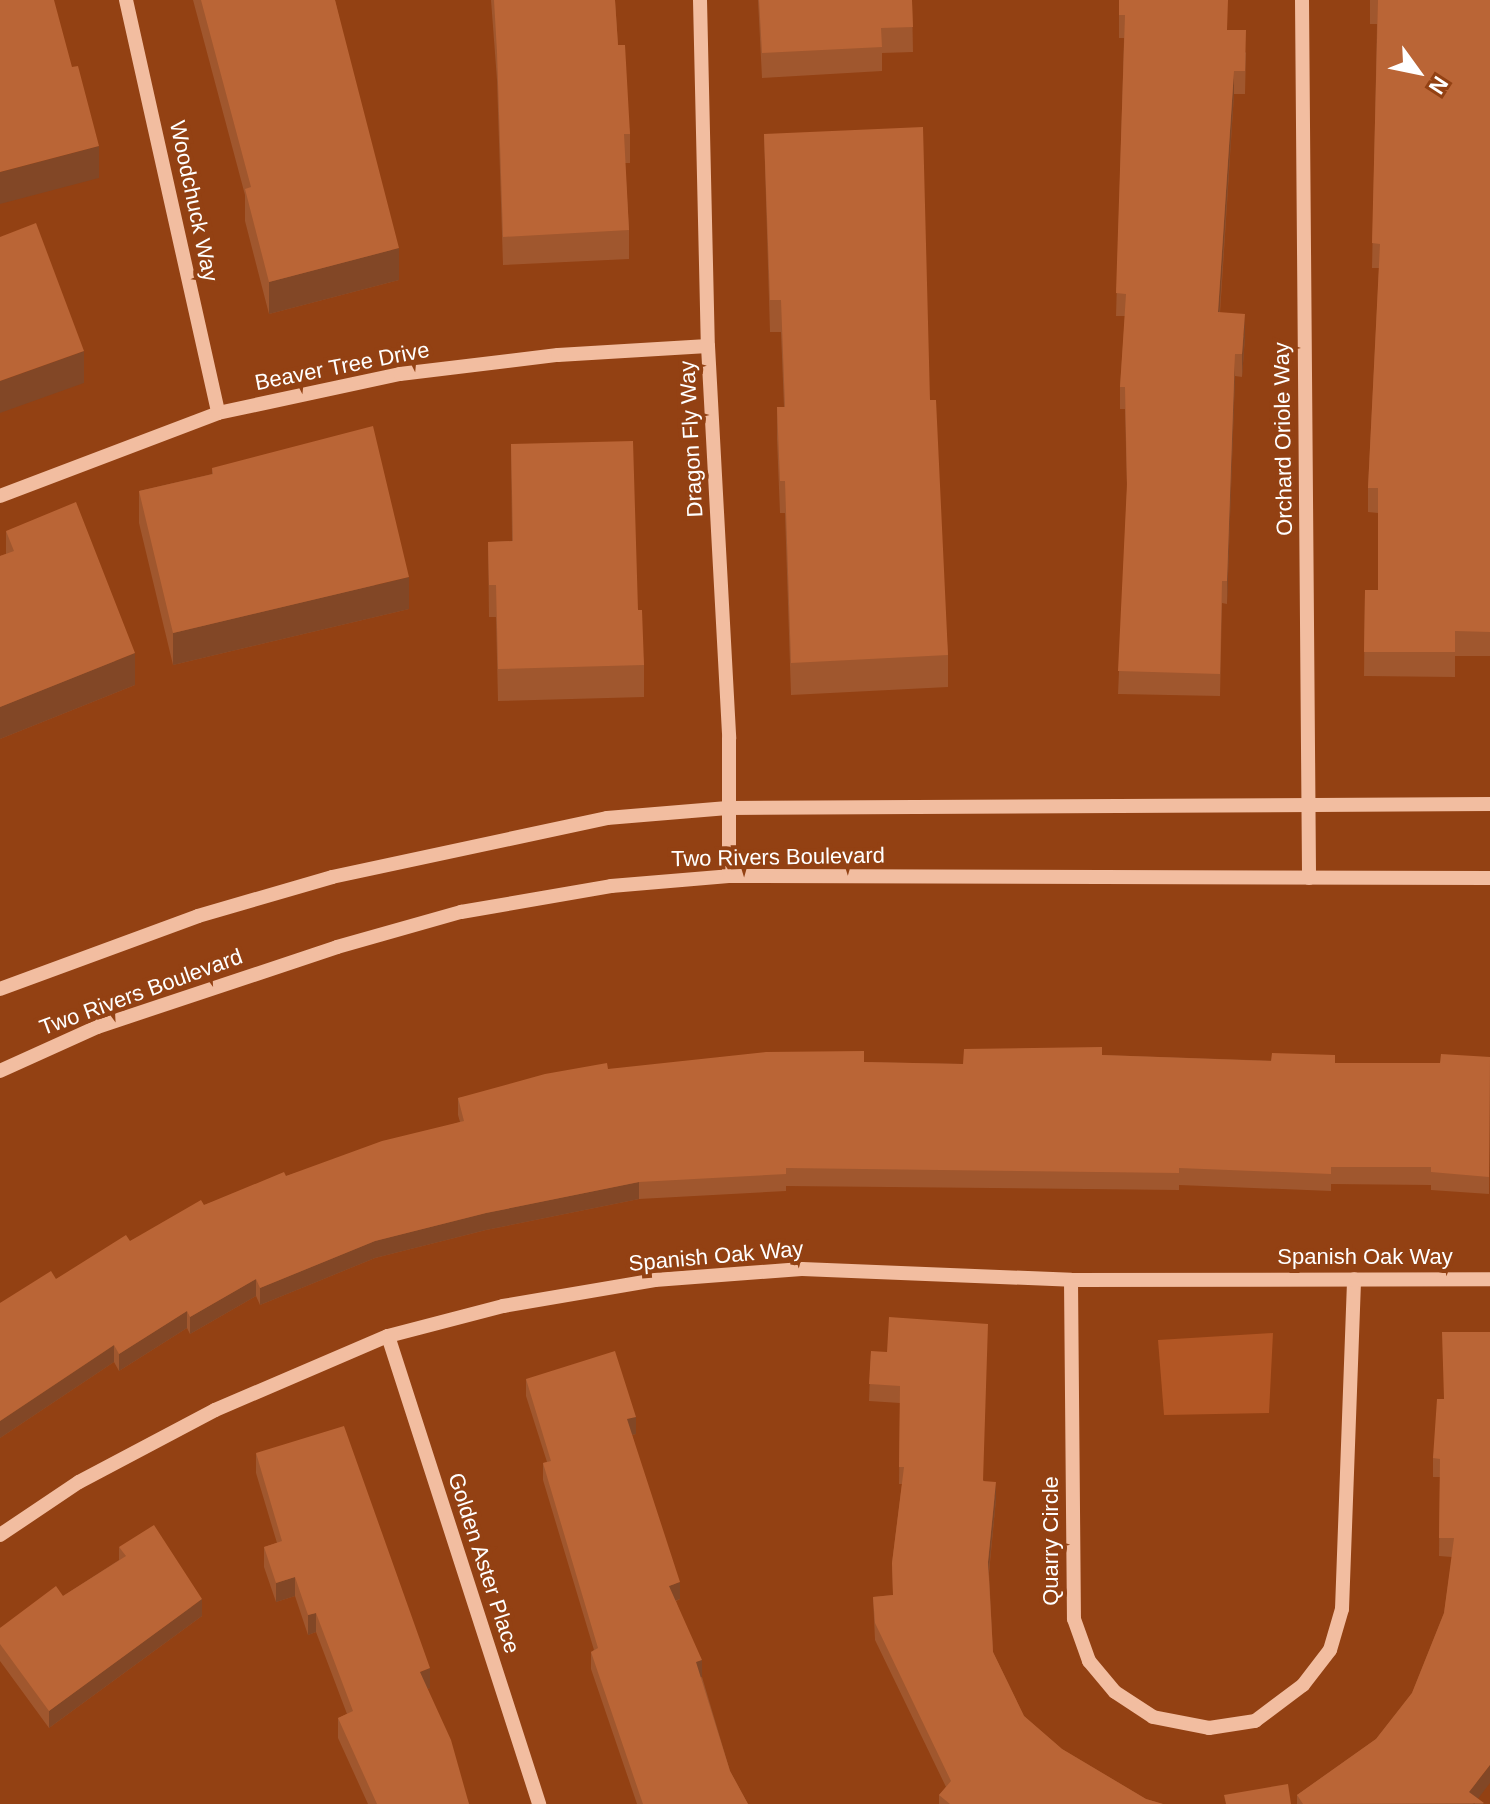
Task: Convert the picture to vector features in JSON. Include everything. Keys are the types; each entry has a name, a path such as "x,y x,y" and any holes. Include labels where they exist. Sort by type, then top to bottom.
{"street":[{"name":"Woodchuck Way","path":"126,0 218,413"},
{"name":"Dragon Fly Way","path":"700,0 708,346 729,876"},
{"name":"Orchard Oriole Way","path":"1302,0 1309,878"},
{"name":"Beaver Tree Drive","path":"0,496 218,413 400,374 558,355 708,346"},
{"path":"0,989 184,921 346,873 607,818 728,808 1490,804"},
{"name":"Two Rivers Boulevard","path":"0,1071 97,1027 217,984 461,912 611,886 729,876 1490,878"},
{"name":"Spanish Oak Way","path":"0,1535 79,1482 215,1410 388,1336 503,1306 655,1280 802,1269 1071,1280 1490,1279"},
{"name":"Quarry Circle","path":"1071,1280 1074,1619 1089,1661 1115,1692 1153,1717 1209,1728 1255,1721 1303,1685 1330,1650 1342,1609 1354,1279"},
{"name":"Golden Aster Place","path":"388,1336 539,1804"}],"shaded area":[{"path":"1273,1333 1269,1413 1164,1415 1158,1340"}],"building":[{"path":"0,0 54,0 72,67 78,66 99,146 0,172"},
{"path":"201,0 335,0 399,248 269,282 245,189 251,187"},
{"path":"494,0 615,0 618,45 625,45 630,134 624,134 629,230 503,237"},
{"path":"759,0 912,0 913,27 881,28 882,47 762,53"},
{"path":"1119,0 1228,0 1227,30 1246,30 1245,71 1234,71 1218,312 1245,314 1242,354 1235,354 1227,581 1222,581 1220,674 1118,671 1127,484 1125,387 1120,387 1126,294 1116,293 1125,15 1119,15"},
{"path":"1378,0 1490,0 1490,632 1455,631 1455,652 1364,652 1365,590 1378,590 1378,488 1368,488 1380,244 1372,243"},
{"path":"923,127 930,400 936,400 948,655 791,663 785,481 780,481 777,407 785,407 781,300 770,300 764,134"},
{"path":"36,223 84,351 0,381 0,237"},
{"path":"373,426 409,577 173,633 139,491 213,474 212,468"},
{"path":"633,441 638,610 642,610 644,665 498,669 496,585 489,585 488,542 513,541 511,444"},
{"path":"76,502 135,653 0,707 0,556 14,551 6,531"},
{"path":"1102,1047 1102,1055 1271,1061 1272,1053 1335,1055 1335,1063 1440,1063 1441,1054 1490,1057 1489,1177 1431,1172 1431,1167 1331,1167 1331,1174 1179,1168 1179,1173 786,1168 786,1174 639,1182 486,1213 375,1241 260,1288 256,1279 190,1317 187,1311 119,1354 114,1345 0,1421 0,1303 51,1271 56,1279 126,1235 130,1241 201,1200 204,1205 284,1172 286,1176 382,1141 464,1121 458,1098 545,1074 607,1063 608,1069 766,1052 864,1051 864,1062 963,1064 964,1049"},
{"path":"889,1317 988,1324 983,1481 996,1482 988,1562 993,1652 1024,1716 1062,1749 1146,1799 1163,1804 950,1804 939,1795 951,1781 875,1623 873,1597 893,1595 892,1563 904,1467 899,1467 900,1386 869,1384 871,1351 887,1352"},
{"path":"1442,1332 1490,1332 1490,1765 1469,1792 1484,1803 1303,1804 1297,1795 1376,1739 1412,1693 1444,1613 1454,1538 1439,1538 1440,1459 1433,1458 1437,1399 1444,1399"},
{"path":"615,1351 636,1417 627,1419 680,1582 669,1586 702,1660 696,1662 730,1771 748,1804 643,1804 591,1652 598,1648 543,1463 551,1461 526,1379"},
{"path":"344,1426 430,1668 420,1672 451,1740 469,1804 377,1804 338,1718 353,1711 316,1613 308,1615 295,1577 276,1583 264,1547 282,1541 256,1453"},
{"path":"154,1525 202,1599 49,1711 0,1644 0,1628 56,1586 63,1596 126,1556 119,1547"},
{"path":"1288,1784 1291,1804 1226,1804 1224,1795"}]}
